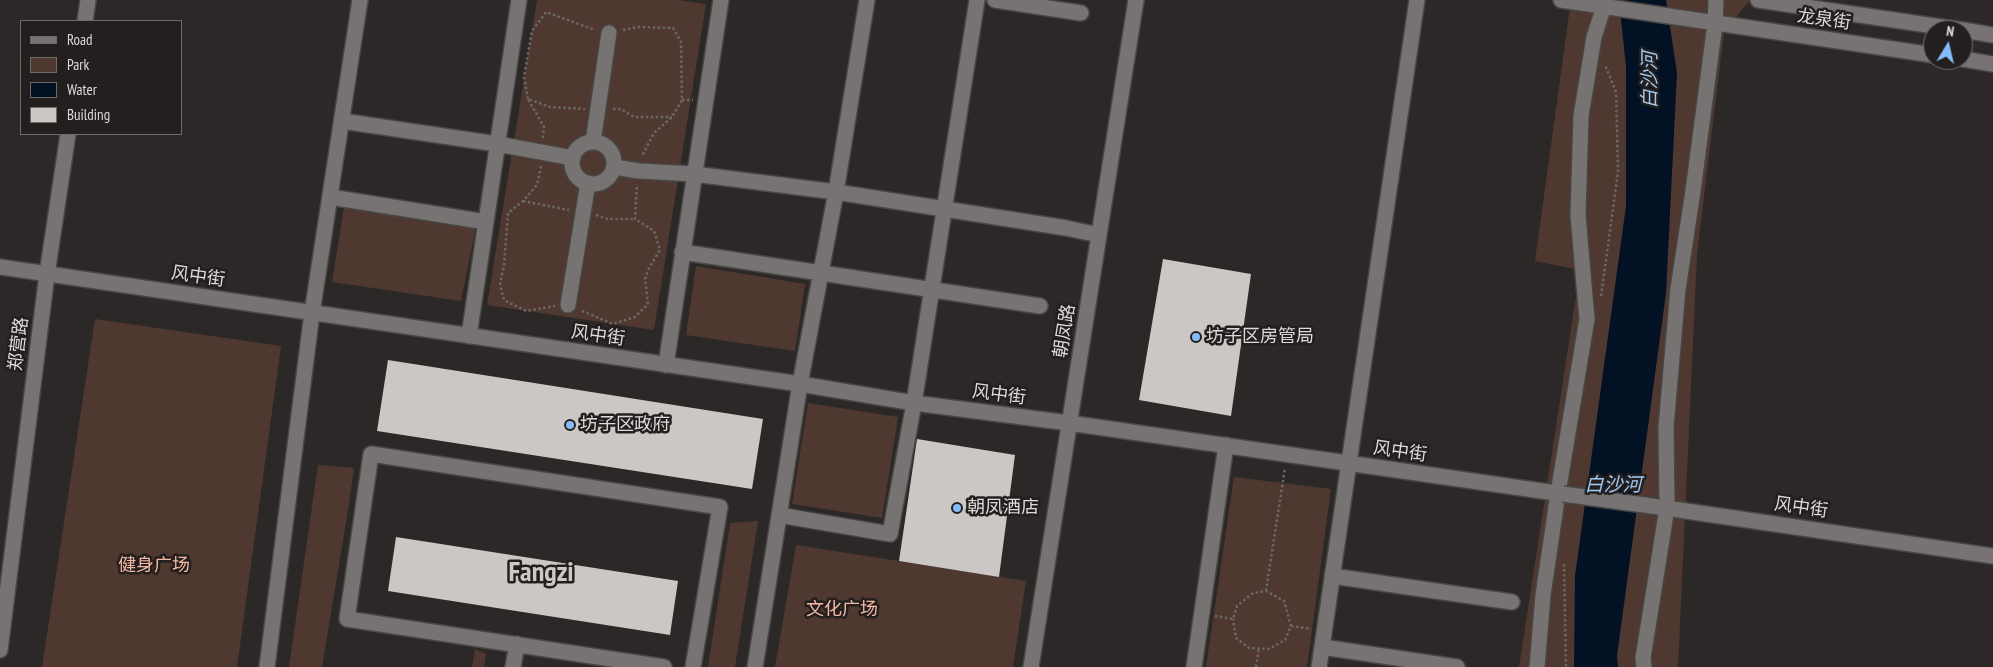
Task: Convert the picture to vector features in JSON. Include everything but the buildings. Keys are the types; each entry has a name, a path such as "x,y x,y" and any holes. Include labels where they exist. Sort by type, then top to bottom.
{"street":[{"path":"85,20 88,0"},
{"path":"267,667 312,313 360,0"},
{"path":"469,336 519,0"},
{"path":"666,365 721,0"},
{"path":"755,667 800,384 836,192 867,0"},
{"path":"779,514 890,534 914,403 977,0"},
{"path":"995,0 1081,12"},
{"name":"朝凤路","path":"1031,667 1136,0"},
{"path":"1319,667 1417,0"},
{"name":"龙泉街","path":"1561,0 1923,54"},
{"path":"1644,667 1643,658 1663,507 1666,427 1678,288 1693,191 1715,24 1716,0"},
{"name":"龙泉街","path":"1758,0 1923,24"},
{"path":"1536,667 1544,596 1587,319 1578,215 1581,116 1594,36 1605,6"},
{"name":"龙泉街","path":"1973,31 1993,34"},
{"path":"593,142 609,33"},
{"path":"1973,61 1993,64"},
{"path":"342,122 498,144 573,158"},
{"name":"郑营路","path":"0,650 47,274 68,135"},
{"path":"593,142 599,143 609,149 614,167 607,178 595,183 588,183 577,176 572,164 573,158 580,147 593,142"},
{"path":"614,167 639,171 694,174 836,192 944,208 1099,235"},
{"path":"568,305 588,183"},
{"path":"330,197 486,222"},
{"path":"682,252 1040,306"},
{"name":"风中街","path":"0,267 800,384 914,403 1069,423 1663,507 1993,556"},
{"path":"1194,667 1226,446"},
{"path":"664,667 347,619 371,454 720,507 693,667"},
{"path":"1332,576 1512,602"},
{"path":"1323,639 1457,667"},
{"path":"513,667 516,644"}],"path":[{"path":"1266,591 1287,454"},
{"path":"1266,591 1284,601 1291,626 1285,640 1269,649 1249,648 1236,638 1233,619 1237,606 1253,593 1266,591"},
{"path":"1201,614 1233,619"},
{"path":"1291,626 1323,639"},
{"path":"1256,667 1259,648"}],"green space":[{"path":"537,0 678,0 706,4 654,330 487,305"},
{"path":"1571,0 1750,0 1724,32 1697,255 1678,667 1519,667 1580,270 1535,261"},
{"path":"344,207 476,227 461,301 332,282"},
{"path":"696,266 805,284 795,351 686,335"},
{"name":"健身广场","path":"95,319 281,346 237,667 42,667"},
{"path":"808,403 898,417 882,518 792,504"},
{"path":"318,465 354,468 322,667 289,667"},
{"path":"1234,477 1331,489 1307,667 1206,667"},
{"path":"758,521 735,667 708,667 730,523"},
{"name":"文化广场","path":"796,545 1026,581 1013,667 775,667"},
{"path":"475,649 486,654 484,667 472,667"}],"water":[{"name":"白沙河","path":"1619,0 1666,0 1677,73 1666,293 1617,656 1618,667 1574,667 1575,576 1626,206 1626,67"}],"place":[{"name":"坊子区房管局","path":"1196,337"},
{"name":"坊子区政府","path":"570,425"},
{"name":"朝凤酒店","path":"957,508"}],"district":[{"name":"Fangzi","path":"541,573"}]}
